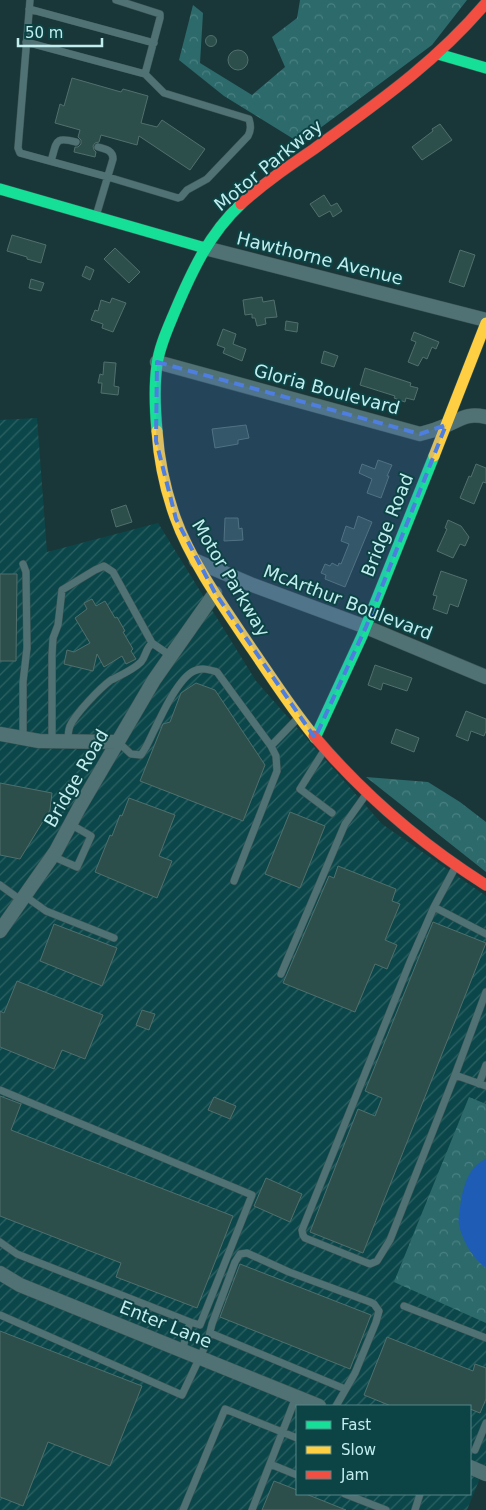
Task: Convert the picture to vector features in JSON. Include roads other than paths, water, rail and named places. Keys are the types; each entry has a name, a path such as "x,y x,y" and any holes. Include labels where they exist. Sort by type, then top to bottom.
{"main road":[{"name":"Motor Parkway","path":"486,3 461,32 438,54 384,98 272,179 239,206 222,224 205,248 185,286 168,329 157,362 155,405 156,441 176,519 196,561 215,592 300,717 315,738 368,792 420,839 456,866 486,885"},
{"path":"438,54 486,68"},
{"name":"Hawthorne Avenue","path":"0,189 205,248"},
{"name":"Bridge Road","path":"315,738 366,627 486,322"}],"street":[{"name":"Hawthorne Avenue","path":"205,248 486,322"},
{"name":"Gloria Boulevard","path":"157,362 420,434 432,431 464,416 476,415 486,417"},
{"name":"McArthur Boulevard","path":"196,561 250,584 366,627 486,677"},
{"name":"Bridge Road","path":"0,931 52,856 154,680 215,592"},
{"path":"0,734 39,741 118,742"},
{"name":"Enter Lane","path":"0,1273 20,1285 316,1405"},
{"path":"471,1467 486,1474"}],"lane":[{"path":"26,42 145,74 164,93 249,120 251,130 248,136 207,180 187,190 178,198 20,153 18,148 26,42 30,0"},
{"path":"116,0 160,14 145,74"},
{"path":"29,9 154,43"},
{"path":"51,162 59,140 64,138 76,142"},
{"path":"96,216 113,155 110,151 98,147"},
{"path":"23,564 26,572 27,648 23,682 23,738"},
{"path":"52,741 53,638 58,625 62,590 104,566 113,572 152,643 171,656"},
{"path":"68,741 70,725 84,706 105,685 140,662 144,657 146,649 152,643"},
{"path":"118,742 131,754 140,755 146,748 178,685 194,671 206,668 217,672 271,746 276,756 276,771 234,880"},
{"path":"271,746 300,717"},
{"path":"325,748 300,789 332,813"},
{"path":"281,974 345,824 368,792"},
{"path":"52,856 77,867 91,836 70,824"},
{"path":"456,866 434,907 302,1230 305,1238 370,1264 376,1260 390,1240 486,992"},
{"path":"0,885 46,911 114,938"},
{"path":"434,907 486,934"},
{"path":"455,1075 482,1085 486,1066"},
{"path":"0,1090 252,1195 200,1325 17,1254 0,1242"},
{"path":"0,1315 182,1395 210,1333 235,1262 240,1254 244,1252 289,1272 370,1302 377,1308 378,1316 359,1364 336,1405"},
{"path":"404,1306 486,1338"},
{"path":"182,1351 190,1322"},
{"path":"210,1333 345,1388"},
{"path":"252,1510 296,1397"},
{"path":"183,1510 225,1409 296,1438"},
{"path":"475,1450 486,1423"},
{"path":"270,1464 296,1475"},
{"path":"348,1495 386,1510"},
{"path":"415,1510 420,1495"}],"water":[{"path":"486,1159 486,1268 469,1249 459,1225 459,1215 462,1195 467,1180 474,1168"}]}
